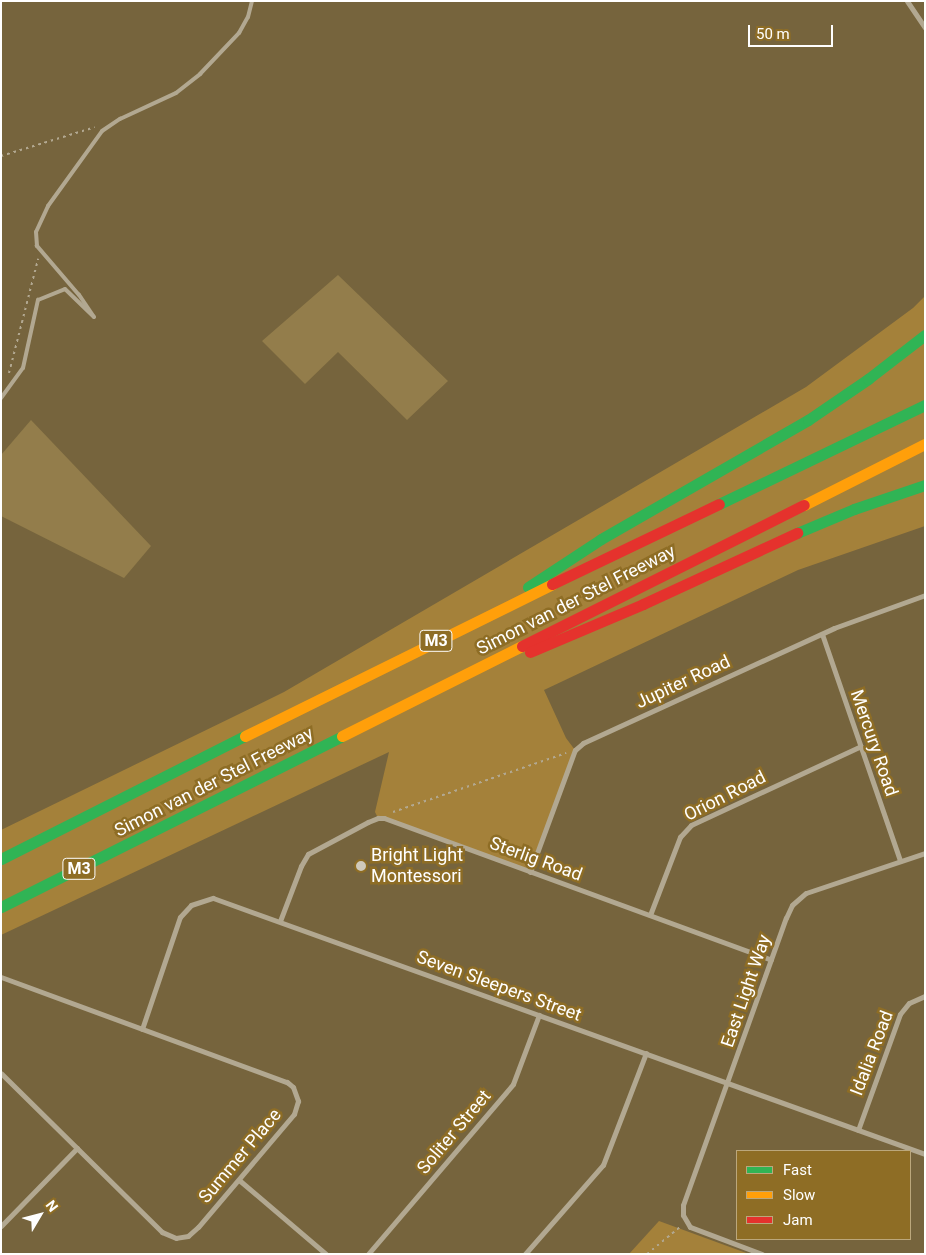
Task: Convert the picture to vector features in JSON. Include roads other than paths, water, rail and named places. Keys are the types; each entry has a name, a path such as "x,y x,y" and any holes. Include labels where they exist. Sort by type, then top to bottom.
{"highway":[{"path":"479,619 601,540 808,420 868,379 925,335"},
{"name":"Simon van der Stel Freeway","path":"1,858 479,619 925,405"},
{"name":"Simon van der Stel Freeway","path":"1,908 158,831 481,666 925,444"},
{"path":"481,666 500,663 530,652 643,604 806,529 854,509 925,485"}],"street":[{"path":"907,1 925,28"},
{"name":"Jupiter Road","path":"530,872 575,750 583,743 822,634 925,596"},
{"name":"Mercury Road","path":"822,634 900,861"},
{"name":"Orion Road","path":"650,915 680,837 691,825 861,746"},
{"name":"Sterlig Road","path":"280,921 301,866 308,854 378,818 384,818 771,960"},
{"name":"East Light Way","path":"762,1254 699,1231 686,1222 683,1205 790,910 798,899 806,894 925,853"},
{"name":"Seven Sleepers Street","path":"142,1029 184,911 197,903 213,898 925,1154"},
{"name":"Summer Place","path":"1,977 287,1082 293,1087 298,1101 294,1114 193,1233 176,1238 162,1232 1,1073"},
{"name":"Idalia Road","path":"858,1130 900,1014 909,1003 925,996"},
{"name":"Soliter Street","path":"368,1254 513,1084 539,1014"},
{"path":"525,1254 603,1165 646,1053"},
{"path":"1,1226 77,1148"},
{"path":"239,1180 326,1254"}],"lane":[{"path":"1,398 23,368 38,300 65,289 94,318 79,295 40,252 35,240 41,216 102,131 120,119 188,85 239,33 248,17 252,1"}],"place":[{"name":"Bright Light Montessori","path":"361,866"}]}
